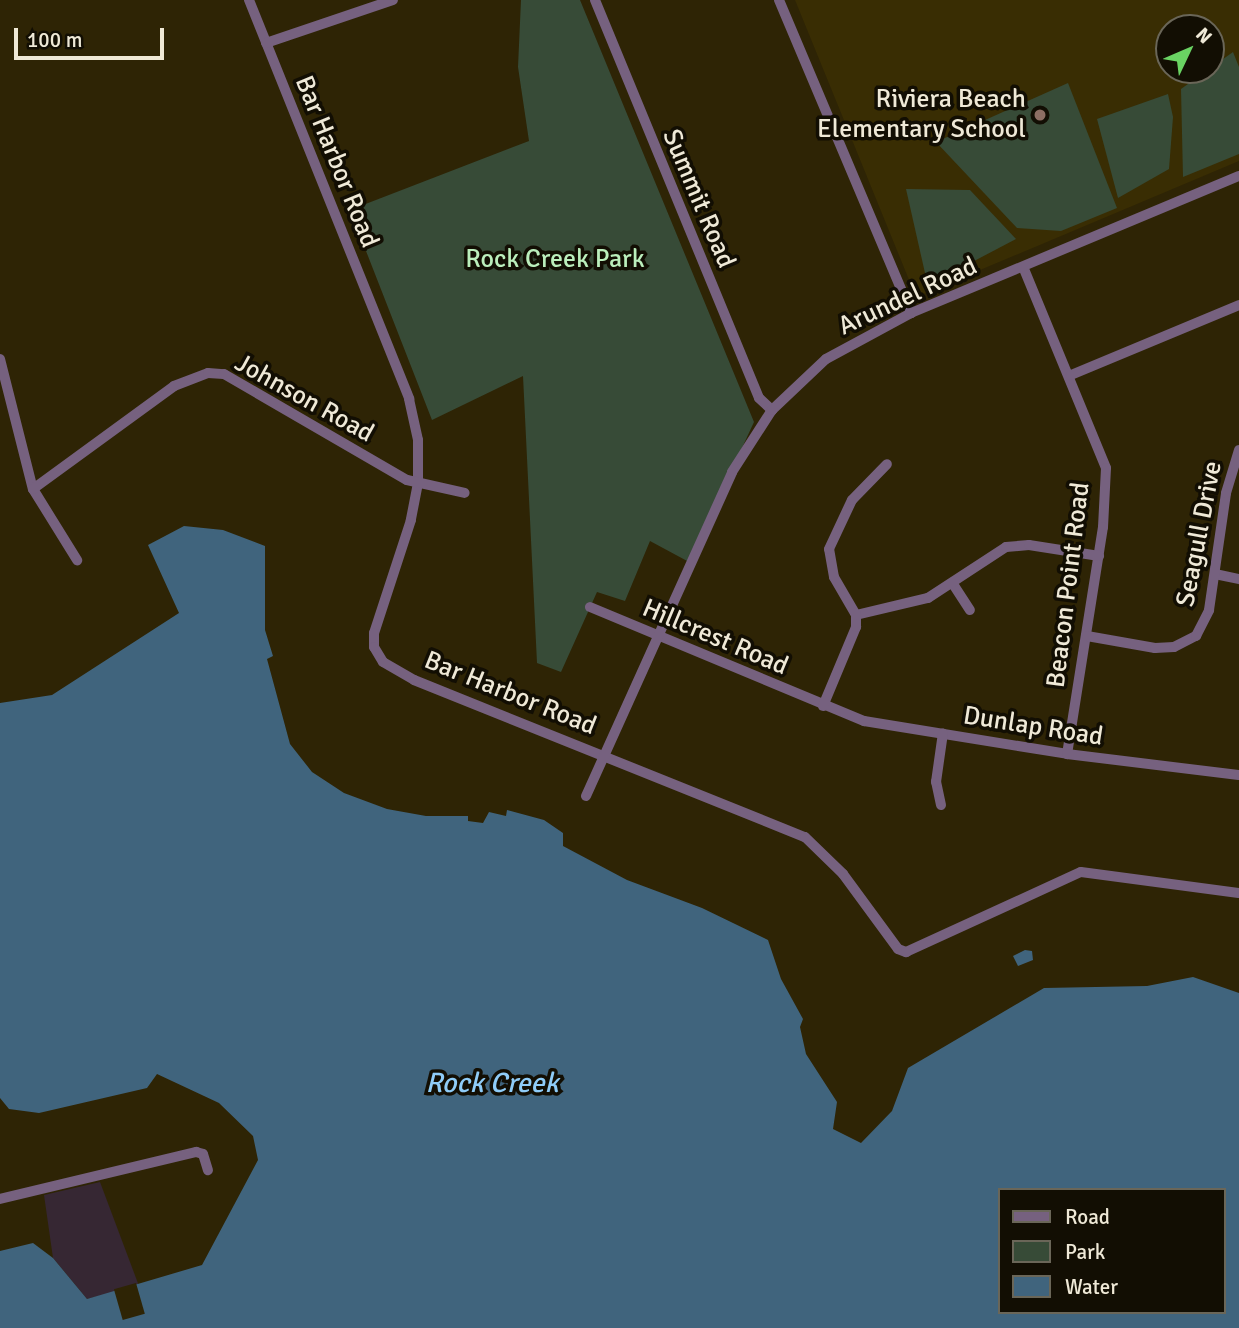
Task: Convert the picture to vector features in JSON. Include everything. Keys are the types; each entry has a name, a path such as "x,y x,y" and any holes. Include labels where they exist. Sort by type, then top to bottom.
{"street":[{"name":"Bar Harbor Road","path":"249,0 409,399 418,440 418,483 411,520 374,633 374,647 383,662 414,680 604,754 805,837 843,874 898,950 906,952 1081,873 1239,893"},
{"path":"266,43 393,0"},
{"name":"Summit Road","path":"595,0 758,398 772,410"},
{"path":"779,0 911,313"},
{"name":"Arundel Road","path":"586,796 732,472 772,410 826,359 911,313 1024,269 1239,176"},
{"name":"Beacon Point Road","path":"1024,269 1071,375 1106,467 1099,556 1067,754"},
{"path":"1071,375 1239,305"},
{"path":"0,359 33,489 77,560"},
{"name":"Johnson Road","path":"33,489 174,386 208,373 224,374 418,483 465,493"},
{"name":"Seagull Drive","path":"1087,636 1156,648 1187,643 1204,624 1215,574 1226,493 1239,450"},
{"path":"823,706 848,653 856,615 834,578 829,549 852,500 887,464"},
{"path":"856,615 929,598 1006,547 1029,545 1099,556"},
{"path":"1215,574 1239,579"},
{"path":"953,584 970,610"},
{"name":"Hillcrest Road","path":"590,607 823,706"},
{"name":"Dunlap Road","path":"823,706 864,721 1067,754 1239,775"},
{"path":"941,805 936,782 943,733"},
{"path":"0,1199 197,1152 203,1154 208,1170"}],"shaded area":[{"name":"Riviera Beach Elementary School","path":"795,0 1239,0 1239,161 916,297"},
{"path":"100,1182 139,1286 87,1299 53,1258 44,1195"}],"green space":[{"name":"Rock Creek Park","path":"521,0 580,0 754,422 689,562 650,541 625,601 597,592 561,672 537,663 523,376 432,420 350,210 529,141 518,67"},
{"path":"1233,52 1239,67 1239,154 1183,177 1181,89 1188,84 1225,84 1225,58"},
{"path":"1068,83 1117,208 1061,231 1017,228 936,142"},
{"path":"1168,94 1173,117 1169,169 1118,198 1097,119"},
{"path":"906,189 970,190 1016,239 938,280 925,273"}],"water":[{"name":"Rock Creek","path":"184,526 223,530 265,546 265,630 273,656 267,659 290,744 312,772 344,793 387,809 426,816 468,816 468,821 483,823 489,812 506,816 507,810 544,820 563,833 563,846 627,880 702,908 768,940 781,979 803,1019 800,1027 806,1054 837,1102 833,1129 861,1143 892,1111 908,1068 1044,988 1147,986 1193,977 1239,993 1239,1328 0,1328 0,1251 33,1243 53,1258 87,1299 202,1265 258,1160 253,1136 219,1103 157,1074 147,1088 39,1113 9,1109 0,1098 0,703 52,695 179,613 148,545"},
{"path":"1025,950 1032,951 1033,960 1018,966 1013,956"}],"pier":[{"path":"136,1283 145,1314 123,1320 114,1289"}],"place":[{"name":"Riviera Beach Elementary School","path":"1040,115"}]}
